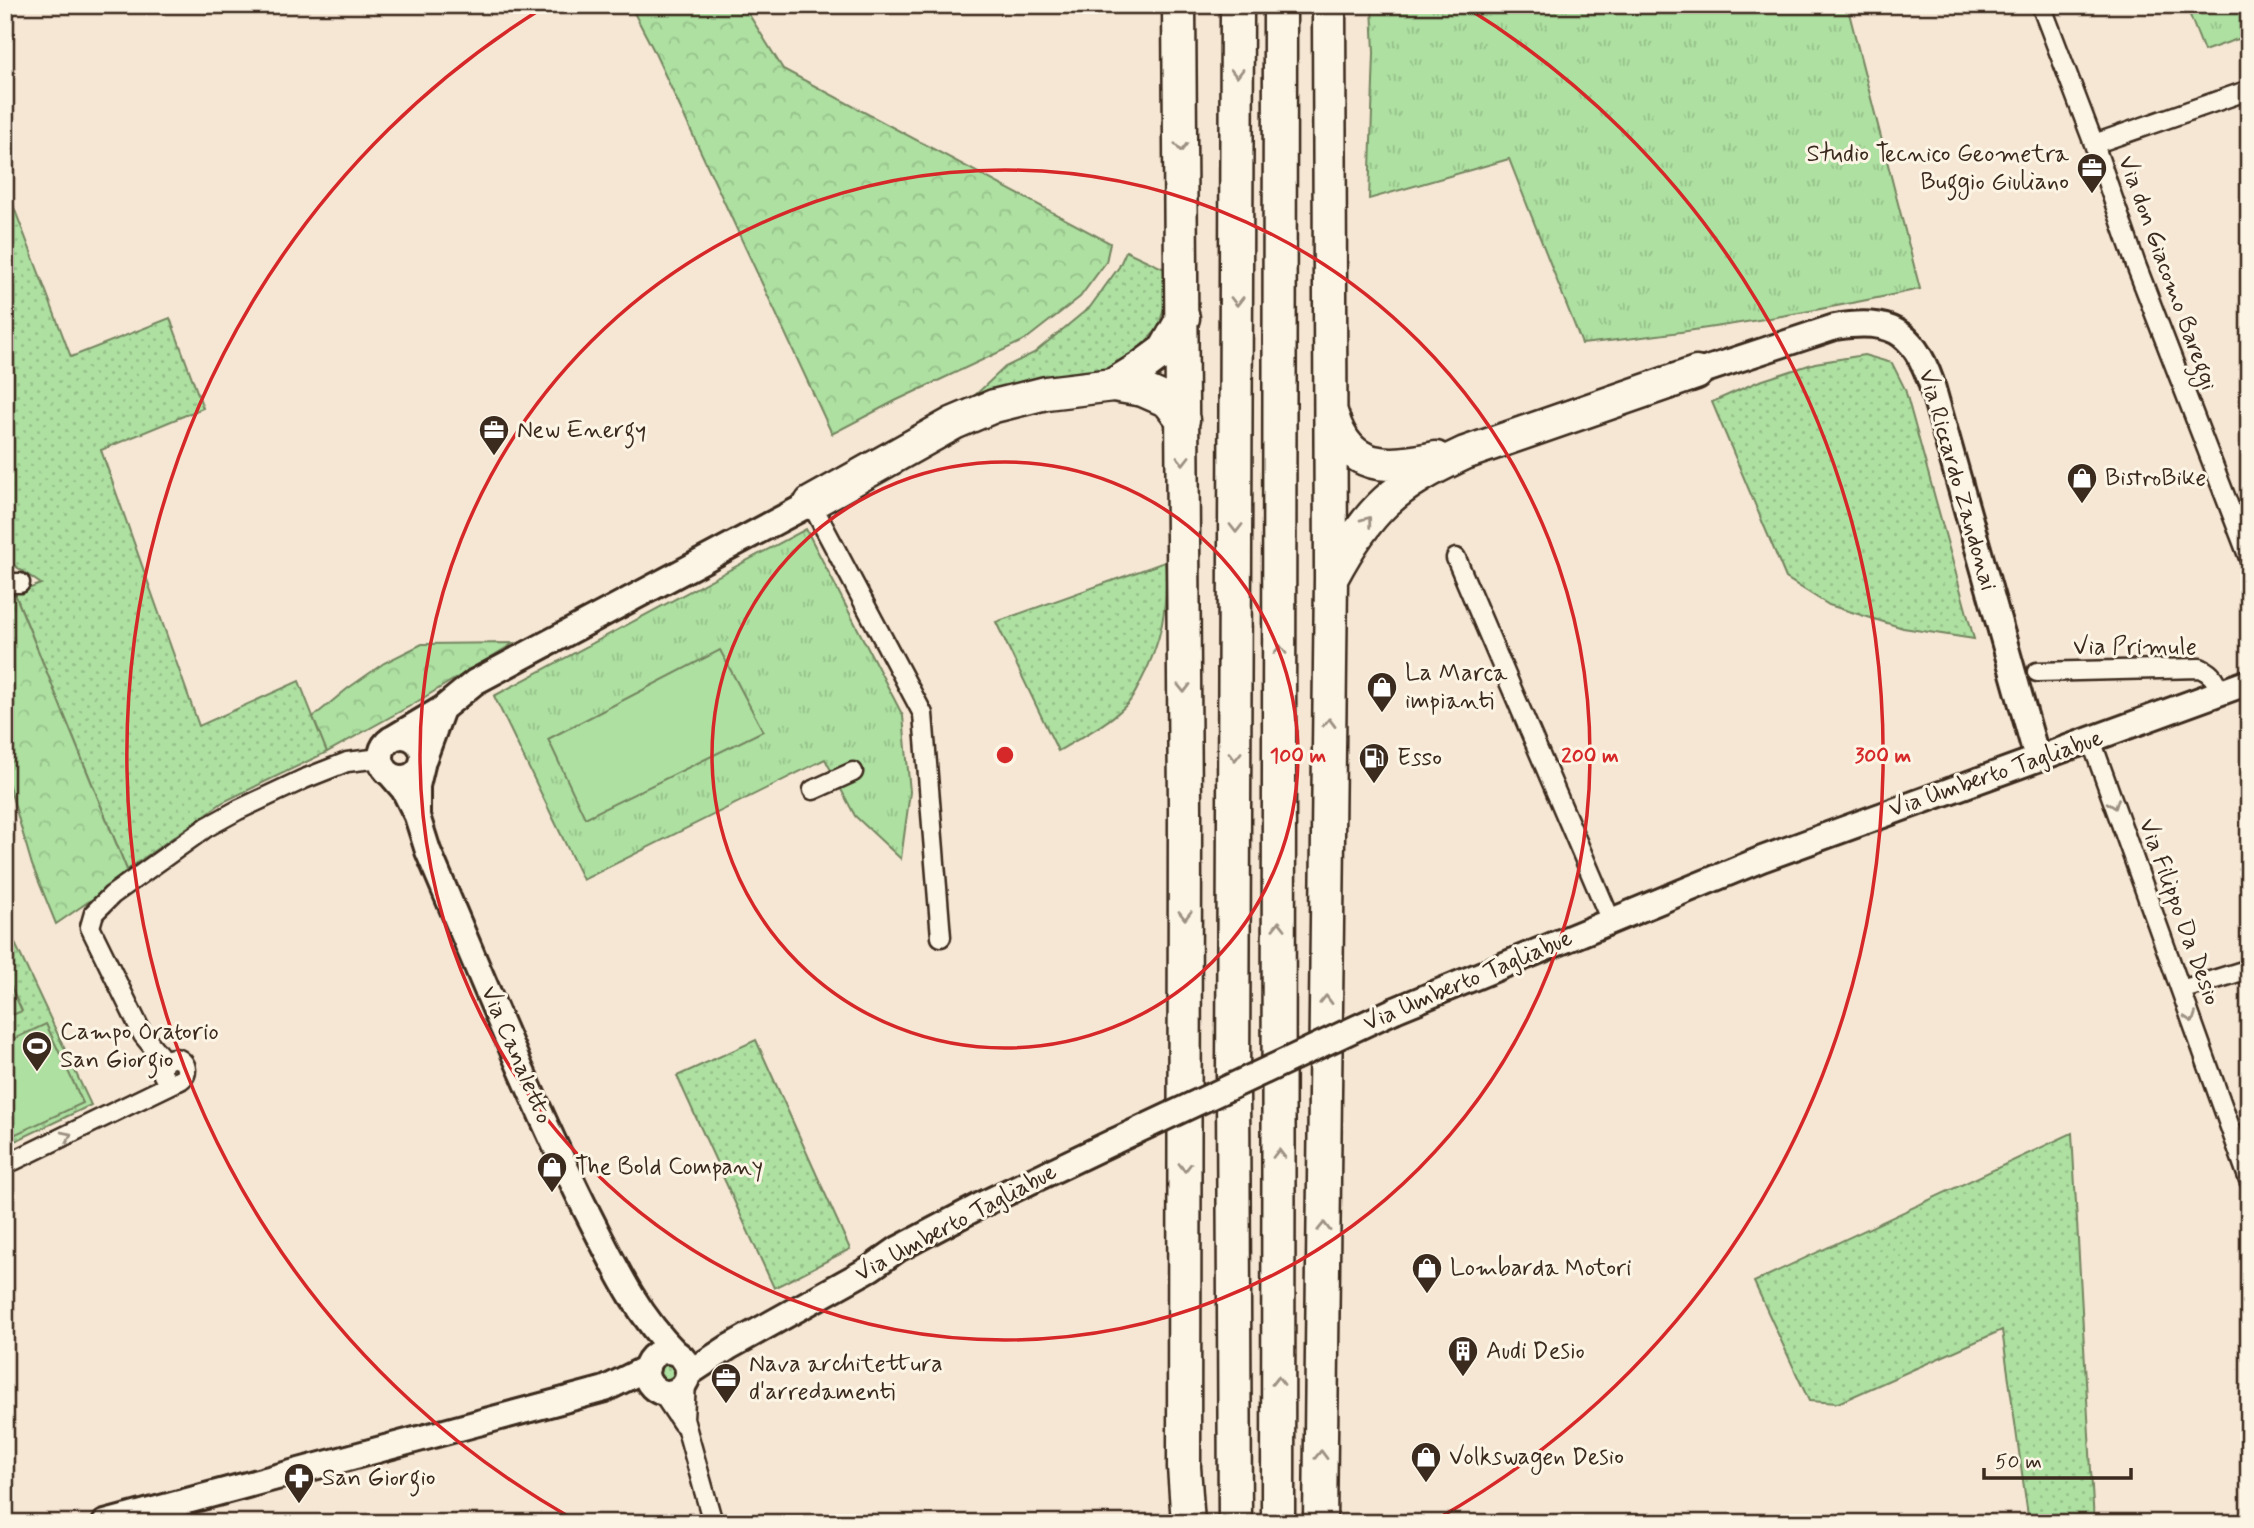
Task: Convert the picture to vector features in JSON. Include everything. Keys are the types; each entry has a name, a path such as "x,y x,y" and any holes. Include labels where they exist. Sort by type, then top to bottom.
{"highway":[{"path":"1179,5 1183,318 1184,1467 1188,1523"},
{"path":"1234,1523 1237,5"},
{"path":"1278,1523 1280,5"},
{"path":"1320,1523 1331,578 1329,5"},
{"path":"1113,384 1165,349 1183,318"},
{"path":"1331,578 1348,546 1373,513 1402,486 1429,470 1465,453 1696,373"},
{"path":"811,503 954,423 994,406 1046,393 1113,384 1143,390 1168,401 1183,419"},
{"path":"1329,403 1338,433 1345,445 1358,456 1389,466 1465,453"}],"street":[{"name":"Via don Giacomo Bareggi","path":"2041,5 2136,265 2249,558"},
{"path":"2094,144 2249,90"},
{"name":"Via Riccardo Zandonai","path":"1696,373 1835,327 1853,324 1895,331 1915,347 1931,382 2037,758"},
{"path":"386,767 384,746 442,709 475,682 811,503 923,714 940,937"},
{"path":"1456,558 1611,920"},
{"name":"Via Primule","path":"2037,672 2200,668 2210,672 2216,679 2239,685"},
{"name":"Via Umberto Tagliabue","path":"683,1367 729,1347 985,1203 1395,1010 1762,859 2239,685"},
{"name":"Via Canaletto","path":"417,816 417,786 442,709"},
{"path":"5,1165 184,1076 185,1065 176,1058 165,1062 143,1035 90,928 94,913 112,895 207,827 238,810 347,762 386,767 406,778 413,776 423,761 423,751 415,740 395,737"},
{"name":"Via Filippo Da Desio","path":"2091,740 2249,1180"},
{"name":"Via Canaletto","path":"386,767 404,790 417,816 428,852 560,1157 626,1290 645,1342 653,1378"},
{"path":"813,790 853,772"},
{"path":"2181,990 2249,969"},
{"name":"Via Canaletto","path":"626,1290 683,1367"},
{"path":"653,1378 661,1353 683,1367"},
{"path":"653,1378 672,1393 680,1389 683,1367"},
{"path":"683,1367 686,1429 713,1523"},
{"path":"106,1523 653,1378"},
{"path":"653,1378 686,1429"}],"green space":[{"path":"630,5 743,5 783,69 1110,243 1106,262 1080,297 1025,340 832,434"},
{"path":"1372,5 1847,5 1920,289 1752,321 1582,344 1509,159 1369,199 1374,53"},
{"path":"2186,5 2249,5 2249,35 2204,51"},
{"path":"5,184 71,357 170,318 203,408 101,450 199,726 299,681 327,752 223,802 127,870 15,594 41,584 5,559"},
{"path":"1126,251 1169,271 1168,289 1159,328 1136,351 1105,371 972,398 1005,367 1034,353 1090,307 1119,267"},
{"path":"1864,355 1892,363 1905,389 1974,639 1903,628 1829,605 1786,578 1712,402 1757,382 1815,363"},
{"path":"806,529 903,716 910,792 901,859 855,816 825,759 583,880 494,696"},
{"path":"1165,562 1162,624 1154,653 1134,695 1114,716 1058,751 996,622"},
{"path":"15,594 127,870 101,893 56,924 32,865 5,772 5,596"},
{"path":"514,643 327,752 313,717 384,663 422,644"},
{"path":"720,650 763,731 585,818 548,739"},
{"path":"5,922 91,1105 5,1146"},
{"path":"5,978 22,1011 5,1018"},
{"name":"Campo Oratorio San Giorgio","path":"46,1024 83,1103 5,1139 5,1043"},
{"path":"756,1040 850,1249 774,1288 677,1076"},
{"path":"2072,1133 2094,1523 2029,1523 2002,1330 1838,1403 1809,1401 1754,1282"},
{"path":"667,1359 677,1362 680,1372 677,1382 667,1385 657,1382 654,1372 657,1362"}],"place":[{"name":"Studio Tecnico Geometra Buggio Giuliano","path":"2092,195"},
{"name":"New Energy","path":"494,457"},
{"name":"BistroBike","path":"2082,505"},
{"name":"La Marca impianti","path":"1382,714"},
{"name":"Esso","path":"1374,785"},
{"name":"Campo Oratorio San Giorgio","path":"37,1073"},
{"name":"The Bold Company","path":"552,1194"},
{"name":"Lombarda Motori","path":"1427,1295"},
{"name":"Audi Desio","path":"1463,1378"},
{"name":"Nava architettura d'arredamenti","path":"726,1405"},
{"name":"Volkswagen Desio","path":"1426,1484"},
{"name":"San Giorgio","path":"299,1505"}]}
